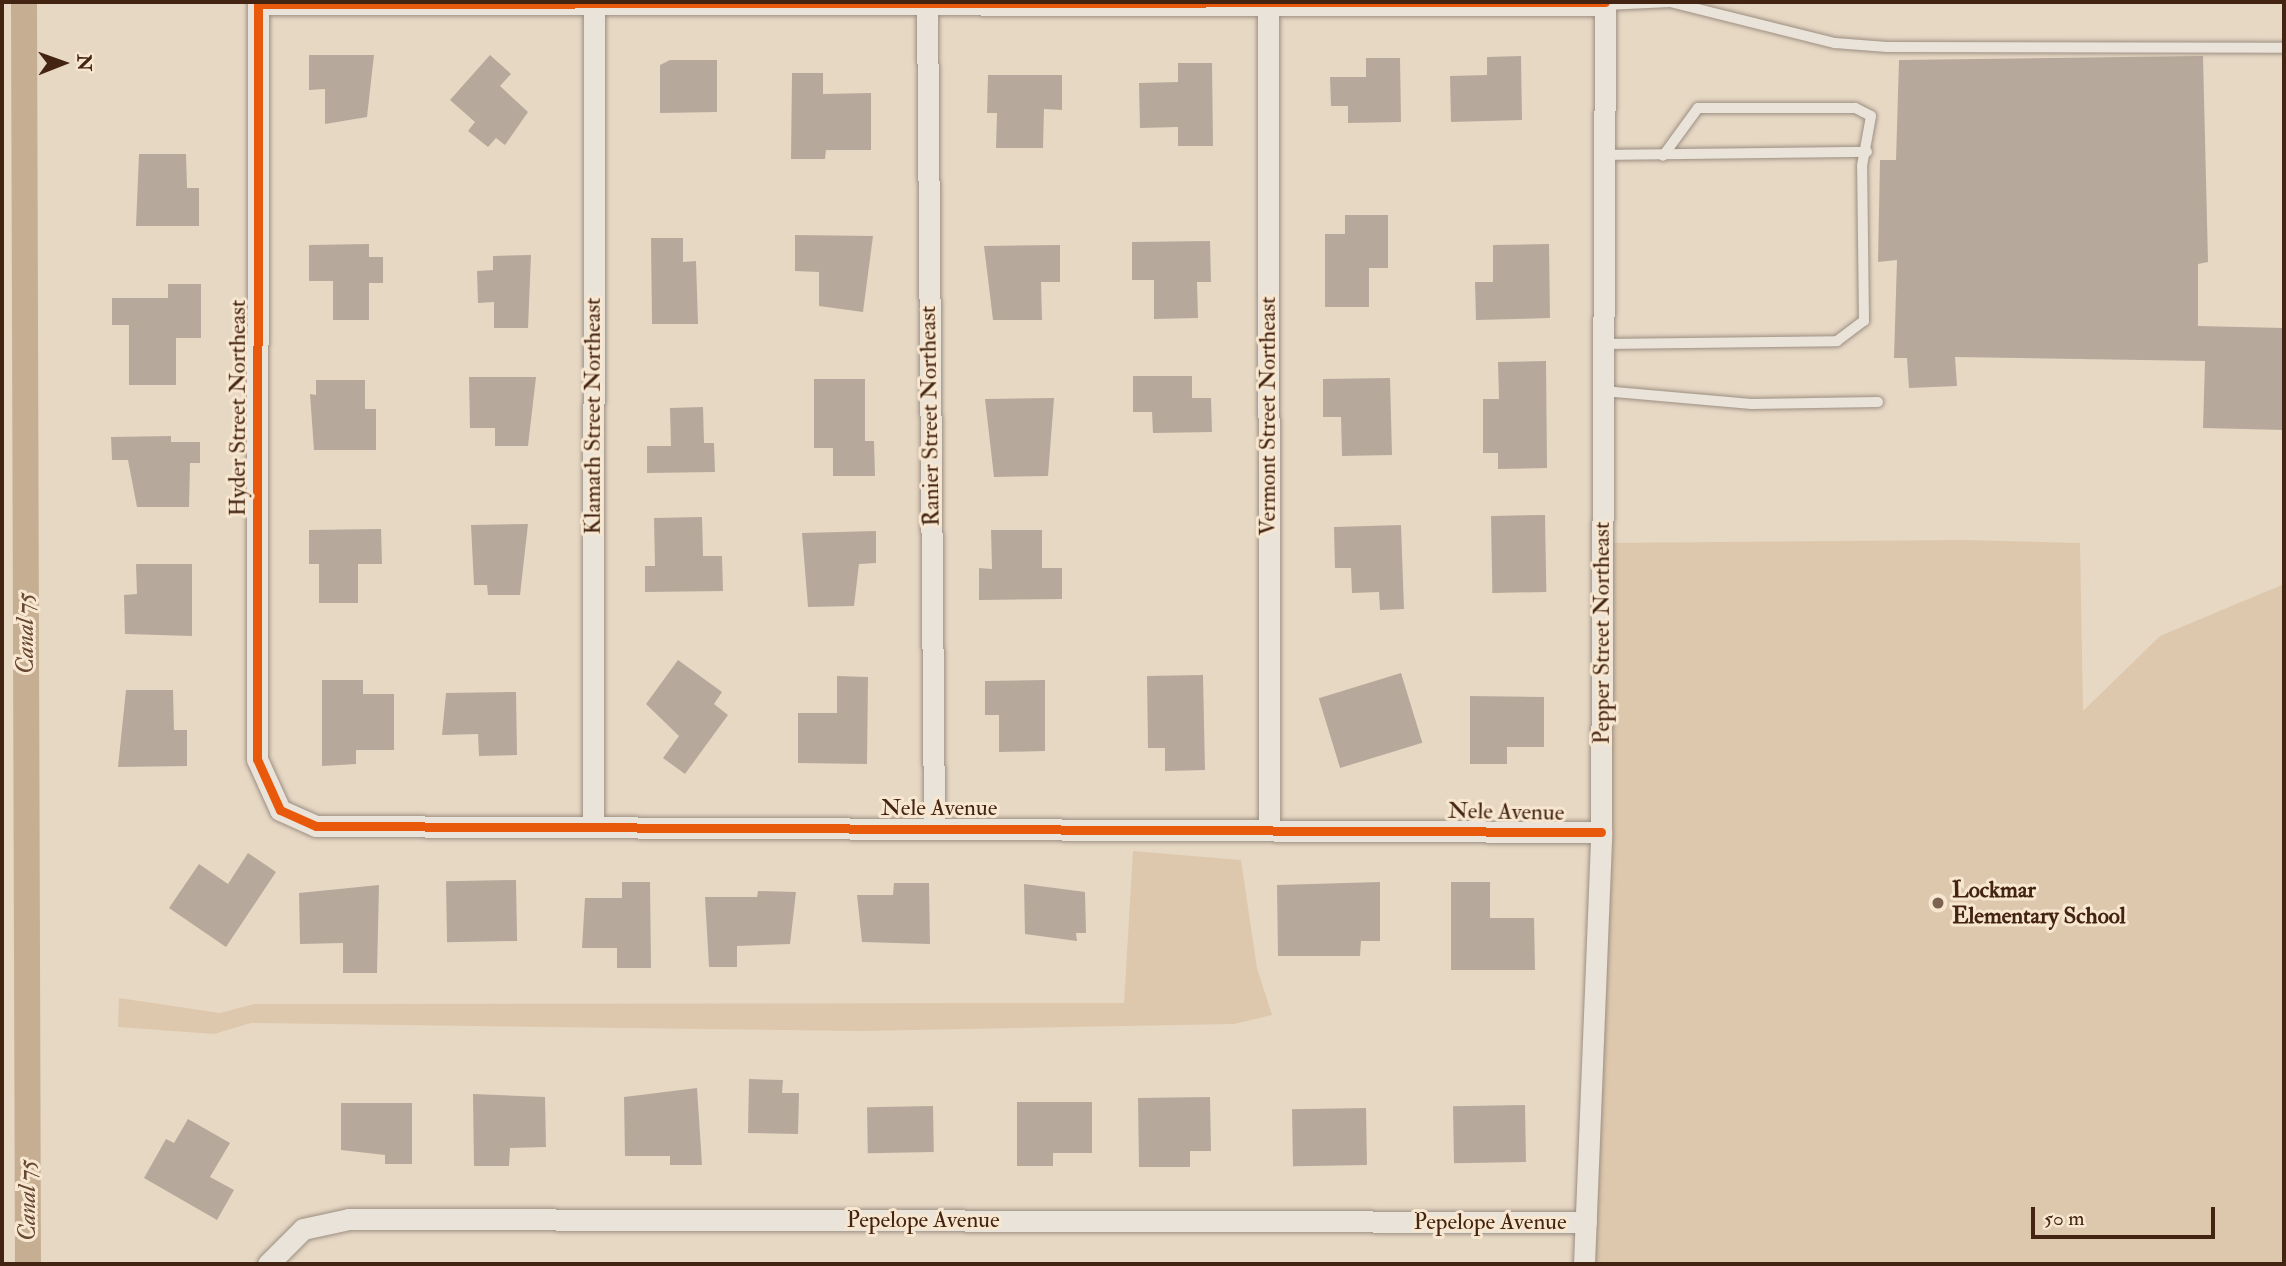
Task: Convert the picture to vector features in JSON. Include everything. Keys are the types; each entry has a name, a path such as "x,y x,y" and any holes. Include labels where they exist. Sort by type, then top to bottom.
{"street":[{"path":"258,3 1605,4"},
{"name":"Hyder Street Northeast","path":"258,3 257,759 281,810"},
{"name":"Klamath Street Northeast","path":"593,827 594,4"},
{"name":"Ranier Street Northeast","path":"926,4 934,827"},
{"name":"Pepper Street Northeast","path":"1584,1264 1601,832 1605,4"},
{"name":"Vermont Street Northeast","path":"1268,5 1269,827"},
{"name":"Nele Avenue","path":"281,810 316,826 1269,827 1601,832"},
{"name":"Pepelope Avenue","path":"269,1260 303,1229 349,1219 1586,1222"}],"lane":[{"path":"1605,4 1670,2 1835,43 1887,47 2284,48"},
{"path":"1604,344 1815,342 1856,332 1864,321 1867,152 1871,116 1854,108 1698,108 1663,156"},
{"path":"1604,155 1867,152"},
{"path":"1603,391 1751,404 1878,401"}],"shaded area":[{"path":"1963,540 2080,543 2083,711 2160,636 2284,584 2284,1264 1583,1264 1602,543"},
{"path":"1133,851 1241,860 1257,968 1272,1015 1234,1024 860,1031 251,1023 214,1034 118,1027 119,998 220,1013 254,1004 1124,1003"}],"building":[{"path":"309,55 374,55 367,117 325,124 325,89 309,90"},
{"path":"490,55 511,74 500,86 528,112 505,145 496,138 488,147 468,131 475,122 450,100"},
{"path":"1521,56 1522,120 1451,122 1450,76 1487,75 1487,57"},
{"path":"2203,56 2208,262 2198,264 2198,326 2284,328 2284,430 2203,428 2205,361 1955,357 1957,386 1909,388 1907,358 1894,358 1897,260 1878,262 1880,160 1896,160 1899,60"},
{"path":"1366,58 1400,58 1401,122 1348,123 1348,106 1331,106 1330,77 1366,77"},
{"path":"670,60 717,60 717,112 660,113 660,65"},
{"path":"1178,63 1212,63 1213,146 1178,146 1178,127 1140,128 1139,83 1178,82"},
{"path":"792,73 823,73 823,94 871,93 871,150 826,150 825,159 791,159"},
{"path":"988,75 1062,75 1062,110 1044,109 1043,148 996,148 997,113 987,113"},
{"path":"139,154 186,154 187,188 199,188 199,226 136,226"},
{"path":"1345,215 1388,215 1388,268 1369,268 1369,307 1325,307 1325,234 1345,234"},
{"path":"795,235 873,236 863,312 819,306 819,272 795,271"},
{"path":"651,238 683,238 683,262 696,261 698,324 652,324"},
{"path":"1210,241 1211,282 1197,282 1198,318 1154,319 1154,280 1132,280 1132,242"},
{"path":"369,244 369,257 383,257 383,283 369,283 369,320 333,320 333,281 309,281 309,245"},
{"path":"1549,244 1550,318 1476,320 1475,282 1493,282 1493,245"},
{"path":"1060,245 1060,282 1041,282 1042,320 993,320 984,246"},
{"path":"531,255 528,328 494,328 494,302 478,303 477,271 493,270 493,256"},
{"path":"168,284 201,284 201,338 176,338 176,385 129,385 129,325 112,325 112,298 168,298"},
{"path":"1546,361 1547,468 1498,469 1498,453 1483,453 1483,399 1499,399 1498,362"},
{"path":"1133,376 1192,376 1192,398 1211,398 1212,432 1153,433 1152,412 1133,412"},
{"path":"469,377 536,377 528,446 495,446 495,428 470,428"},
{"path":"1390,378 1392,455 1342,456 1341,417 1323,417 1323,379"},
{"path":"814,379 865,379 865,441 874,441 875,476 833,476 833,448 814,448"},
{"path":"316,380 365,380 365,409 376,409 376,450 314,450 310,394 316,395"},
{"path":"1054,398 1048,476 994,477 985,399"},
{"path":"703,407 704,443 714,443 715,472 647,473 647,446 671,446 670,408"},
{"path":"171,436 171,442 200,442 200,463 190,463 189,507 137,507 128,460 112,460 111,437"},
{"path":"1545,515 1546,592 1492,593 1491,516"},
{"path":"702,517 703,556 722,556 723,591 645,592 645,566 655,566 654,518"},
{"path":"528,524 520,595 488,595 487,585 474,585 471,525"},
{"path":"1401,525 1404,609 1380,610 1379,592 1352,593 1351,568 1335,568 1334,527"},
{"path":"381,529 382,564 358,564 358,603 319,603 319,564 309,564 309,530"},
{"path":"991,530 1042,530 1042,568 1062,568 1062,599 979,600 979,568 992,569"},
{"path":"876,531 876,563 859,564 854,606 808,607 802,533"},
{"path":"136,564 192,564 192,636 125,634 124,595 137,594"},
{"path":"678,660 722,692 714,704 728,715 685,774 663,758 679,736 646,704"},
{"path":"1401,673 1422,743 1340,768 1319,698"},
{"path":"1203,675 1205,770 1165,771 1165,748 1148,748 1147,676"},
{"path":"837,676 868,677 867,764 798,763 798,713 837,713"},
{"path":"322,680 363,680 363,694 394,694 394,750 356,750 356,764 322,766"},
{"path":"1045,680 1045,751 999,752 999,715 985,715 985,681"},
{"path":"126,690 173,690 174,730 187,730 187,766 118,767"},
{"path":"516,692 517,755 479,756 478,734 442,735 446,693"},
{"path":"1470,696 1544,697 1544,747 1507,747 1507,764 1470,764"},
{"path":"248,853 276,872 226,947 169,908 199,864 228,884"},
{"path":"516,880 517,941 447,942 446,881"},
{"path":"622,882 650,882 651,968 617,968 617,948 582,948 585,898 622,898"},
{"path":"1380,882 1380,941 1361,941 1360,956 1278,956 1277,885"},
{"path":"1451,882 1490,882 1490,918 1534,918 1535,970 1451,970"},
{"path":"894,883 929,883 930,944 862,942 857,895 893,895"},
{"path":"1024,884 1085,892 1086,933 1076,933 1077,941 1025,934"},
{"path":"379,885 377,973 343,973 343,943 300,944 299,893"},
{"path":"758,891 796,892 790,944 737,946 737,967 709,967 705,897 757,897"},
{"path":"749,1079 783,1080 782,1093 799,1093 798,1134 748,1133"},
{"path":"697,1088 702,1165 670,1165 670,1156 625,1156 624,1097"},
{"path":"473,1094 545,1097 546,1147 510,1148 509,1166 474,1166"},
{"path":"1210,1097 1211,1151 1190,1151 1190,1167 1139,1167 1138,1098"},
{"path":"1017,1102 1092,1102 1092,1153 1053,1153 1053,1166 1017,1166"},
{"path":"341,1103 412,1103 412,1164 385,1164 385,1155 341,1150"},
{"path":"1525,1105 1526,1162 1454,1163 1453,1106"},
{"path":"933,1106 934,1152 868,1153 867,1107"},
{"path":"1366,1108 1367,1165 1293,1166 1292,1109"},
{"path":"188,1119 230,1143 210,1177 234,1190 217,1220 144,1178 166,1139 174,1143"}],"waterway":[{"name":"Canal 75","path":"24,2 28,1264"}],"cycle path":[{"path":"258,2 257,759 280,810 316,826 1601,832"},
{"path":"258,4 1605,2"}],"place":[{"name":"Lockmar Elementary School","path":"1938,903"}]}
